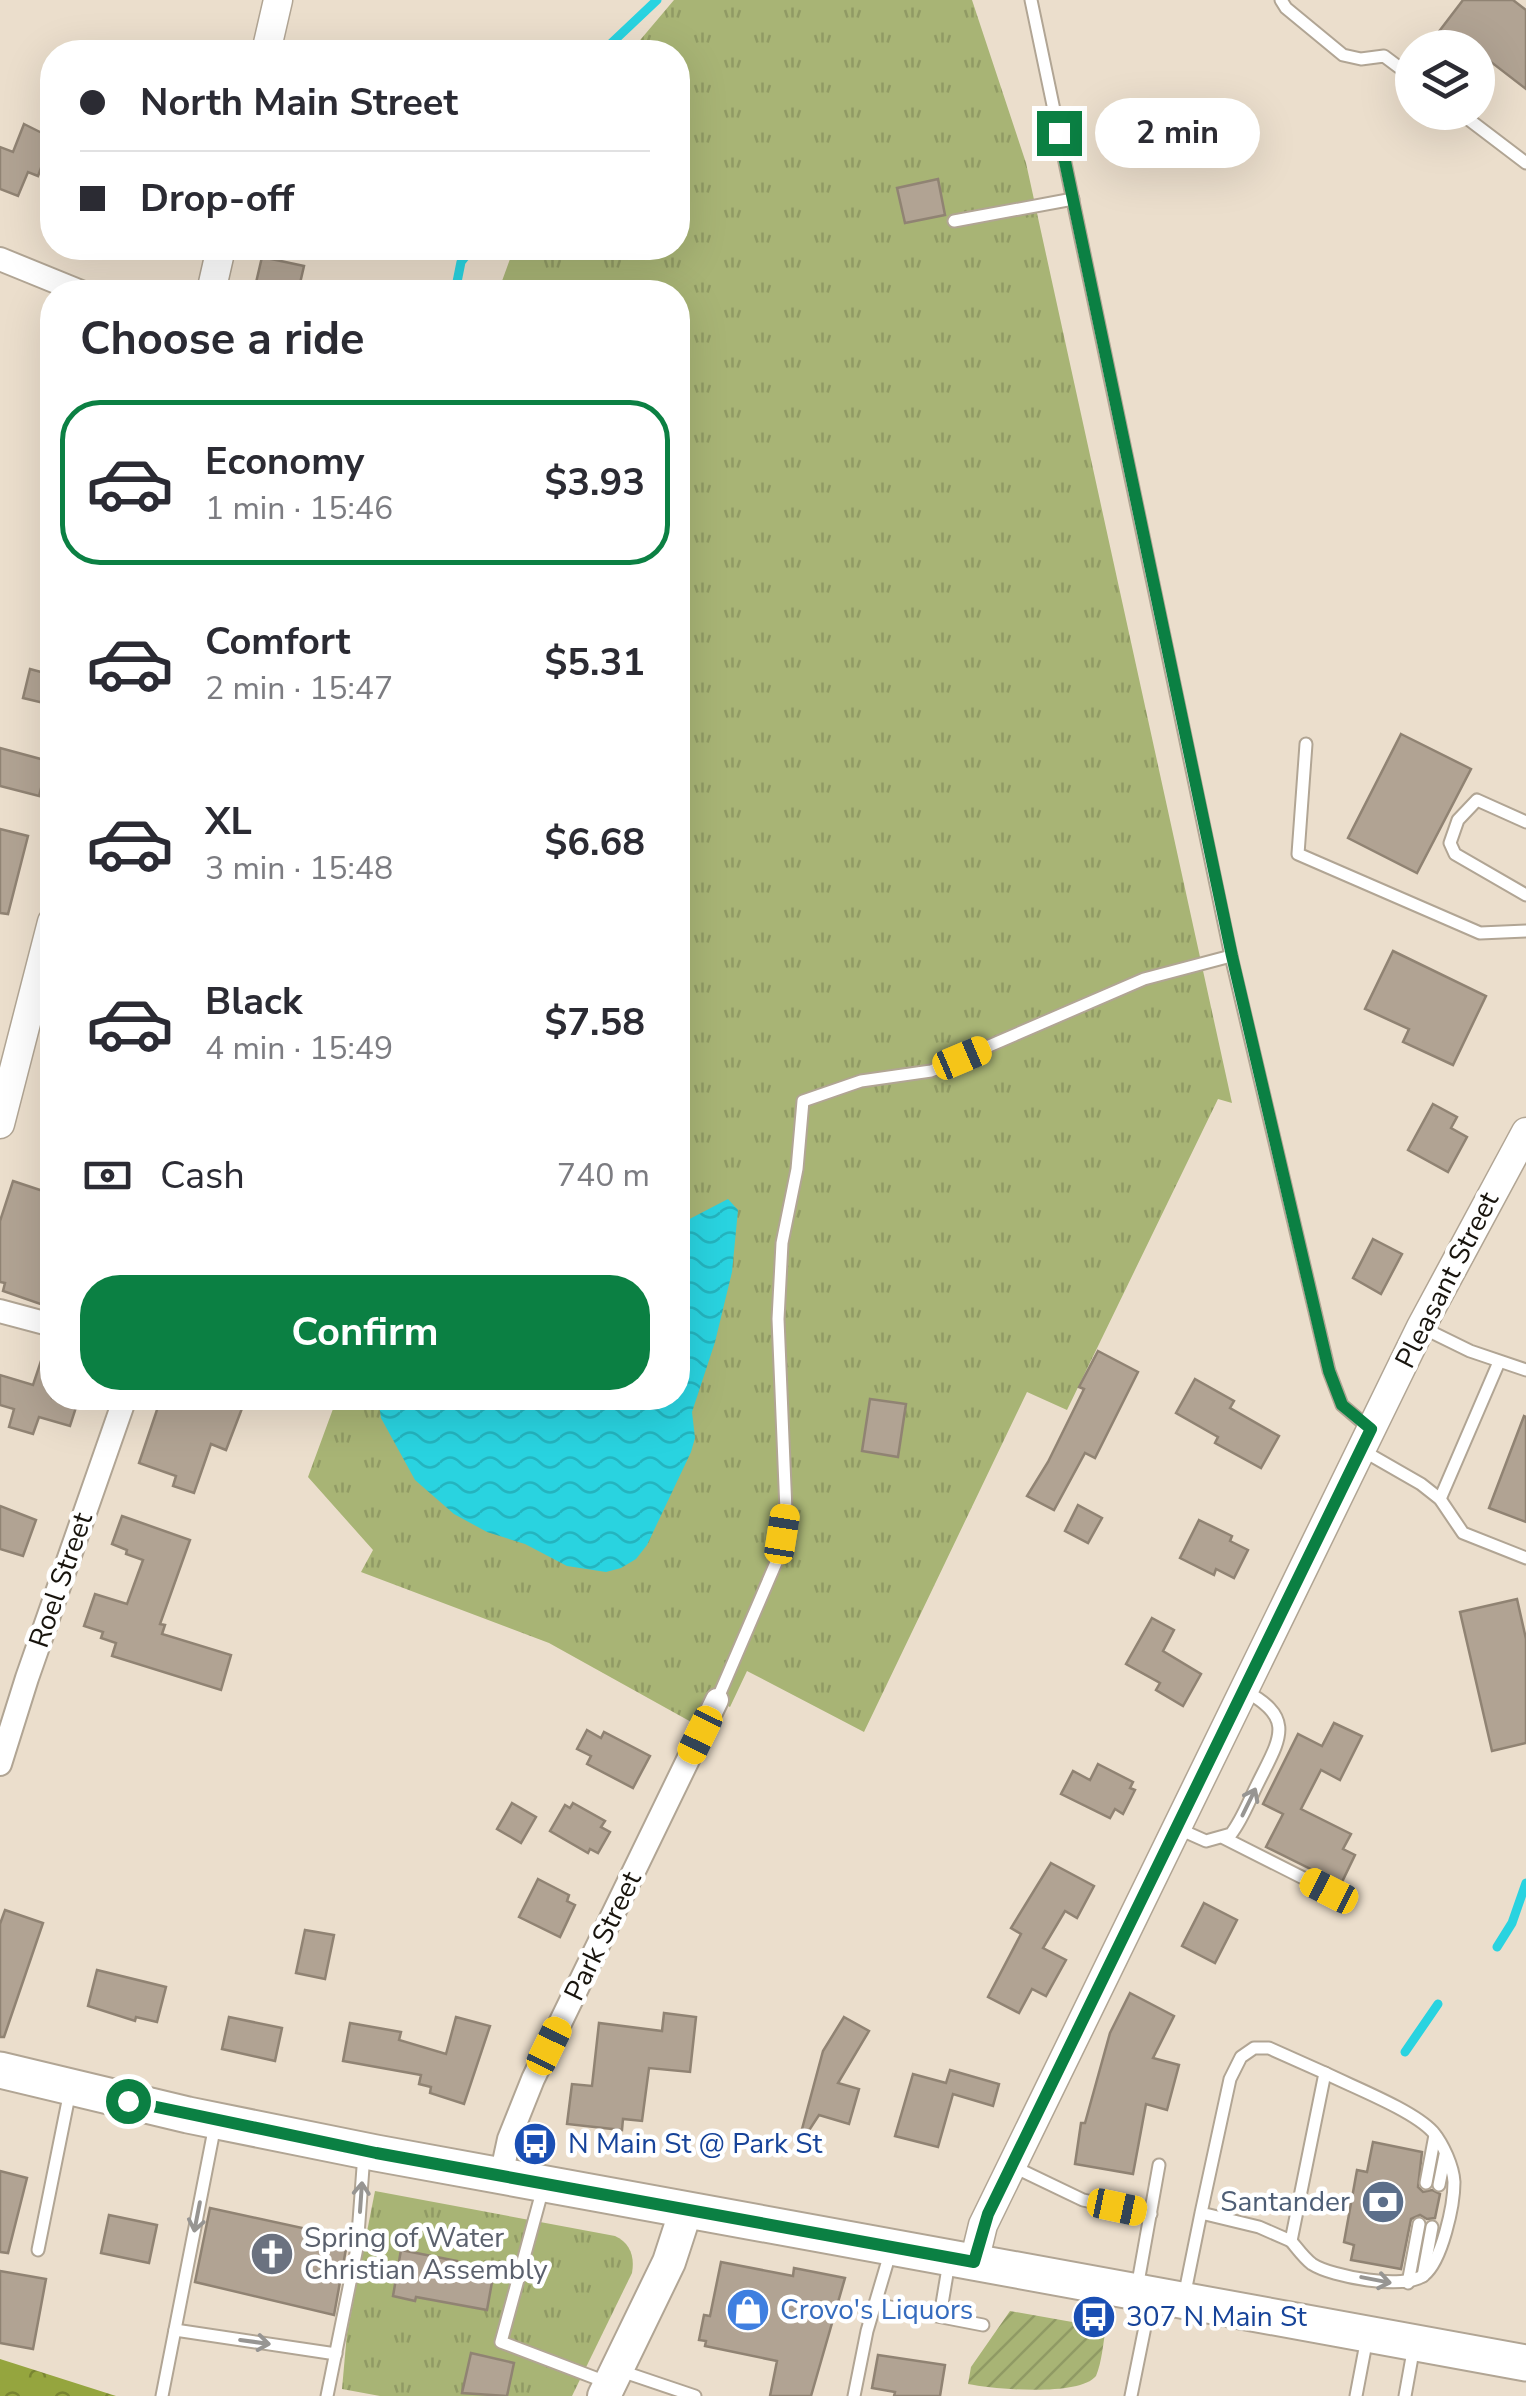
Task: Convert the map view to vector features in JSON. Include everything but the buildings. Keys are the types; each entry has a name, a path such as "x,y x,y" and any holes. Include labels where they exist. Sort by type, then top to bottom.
{"main road":[{"path":"0,2070 216,2121 364,2150 1510,2360"},
{"path":"610,2383 670,2262 686,2210"}],"street":[{"path":"269,40 278,0"},
{"path":"0,259 52,280"},
{"path":"0,1124 40,969"},
{"name":"Pleasant Street","path":"962,2260 983,2225 1421,1328 1526,1132"},
{"path":"0,1311 40,1322"},
{"name":"Roel Street","path":"0,1764 26,1678 121,1410"},
{"name":"Park Street","path":"500,2176 509,2140 533,2079 717,1700"}],"lane":[{"path":"1031,0 1232,956 1335,1394 1351,1416 1360,1450 1440,1499 1463,1533 1526,1558"},
{"path":"1280,0 1343,54 1361,60 1384,56 1395,64"},
{"path":"1483,130 1526,163"},
{"path":"954,221 1073,199"},
{"path":"1306,744 1298,854 1480,933 1526,931"},
{"path":"1526,822 1474,801 1458,820 1450,843 1455,854 1526,896"},
{"path":"717,1700 778,1558 786,1511 778,1319 782,1244 797,1168 803,1101 861,1081 931,1072 1144,979 1232,956"},
{"path":"1421,1328 1526,1370"},
{"path":"1440,1499 1499,1362"},
{"path":"1175,1828 1206,1841 1224,1838 1236,1829 1280,1735 1277,1716 1269,1704 1243,1690"},
{"path":"1224,1838 1329,1891"},
{"path":"1131,2396 1157,2296 1202,2213 1230,2079 1241,2056 1254,2048 1269,2048 1415,2118 1435,2136 1452,2172 1454,2187 1440,2253 1423,2276 1408,2283 1392,2284 1320,2268 1307,2260 1291,2241 1268,2229 1202,2213"},
{"path":"1291,2241 1324,2072"},
{"path":"38,2250 70,2087"},
{"path":"162,2396 216,2121"},
{"path":"1435,2136 1433,2184 1445,2155"},
{"path":"327,2396 357,2248 364,2150"},
{"path":"1157,2296 1150,2214 1160,2165"},
{"path":"1012,2166 1083,2200 1150,2214"},
{"path":"544,2184 501,2342 610,2383 695,2396"},
{"path":"1408,2283 1425,2226 1423,2276"},
{"path":"854,2396 892,2247"},
{"path":"940,2316 962,2260"},
{"path":"875,2304 983,2325"},
{"path":"175,2330 336,2354"},
{"path":"1356,2396 1368,2333"},
{"path":"1405,2396 1415,2342"}],"green space":[{"path":"674,0 972,0 1026,163 1232,1103 1218,1099 1067,1410 1027,1392 864,1732 747,1671 730,1707 707,1694 693,1723 549,1643 361,1572 373,1550 308,1477 333,1410 690,1410 690,280 502,280 510,260 690,260 690,40 640,40"},
{"path":"375,2191 615,2236 628,2246 632,2273 572,2396 380,2396 342,2389 347,2333"},
{"path":"1010,2311 1106,2328 1096,2376 1074,2387 1057,2389 968,2384 971,2367"},
{"path":"0,2359 116,2396 0,2396"}],"water":[{"path":"728,1199 738,1210 732,1272 692,1412 695,1438 691,1452 647,1545 636,1559 606,1572 567,1566 454,1514 415,1480 380,1410 690,1410 690,1219"}],"waterway":[{"path":"615,40 657,0"},
{"path":"457,280 463,260"},
{"path":"1497,1947 1512,1923 1526,1883"},
{"path":"1405,2052 1438,2004"}],"place":[{"name":"N Main St @ Park St","path":"535,2144"},
{"name":"Santander","path":"1383,2202"},
{"name":"Spring of Water Christian Assembly","path":"272,2254"},
{"name":"Crovo's Liquors","path":"748,2310"},
{"name":"307 N Main St","path":"1094,2317"}],"route":[{"path":"128,2101 376,2153 974,2262 988,2214 1371,1429 1346,1411 1335,1394 1329,1371 1232,956 1059,133"}]}
